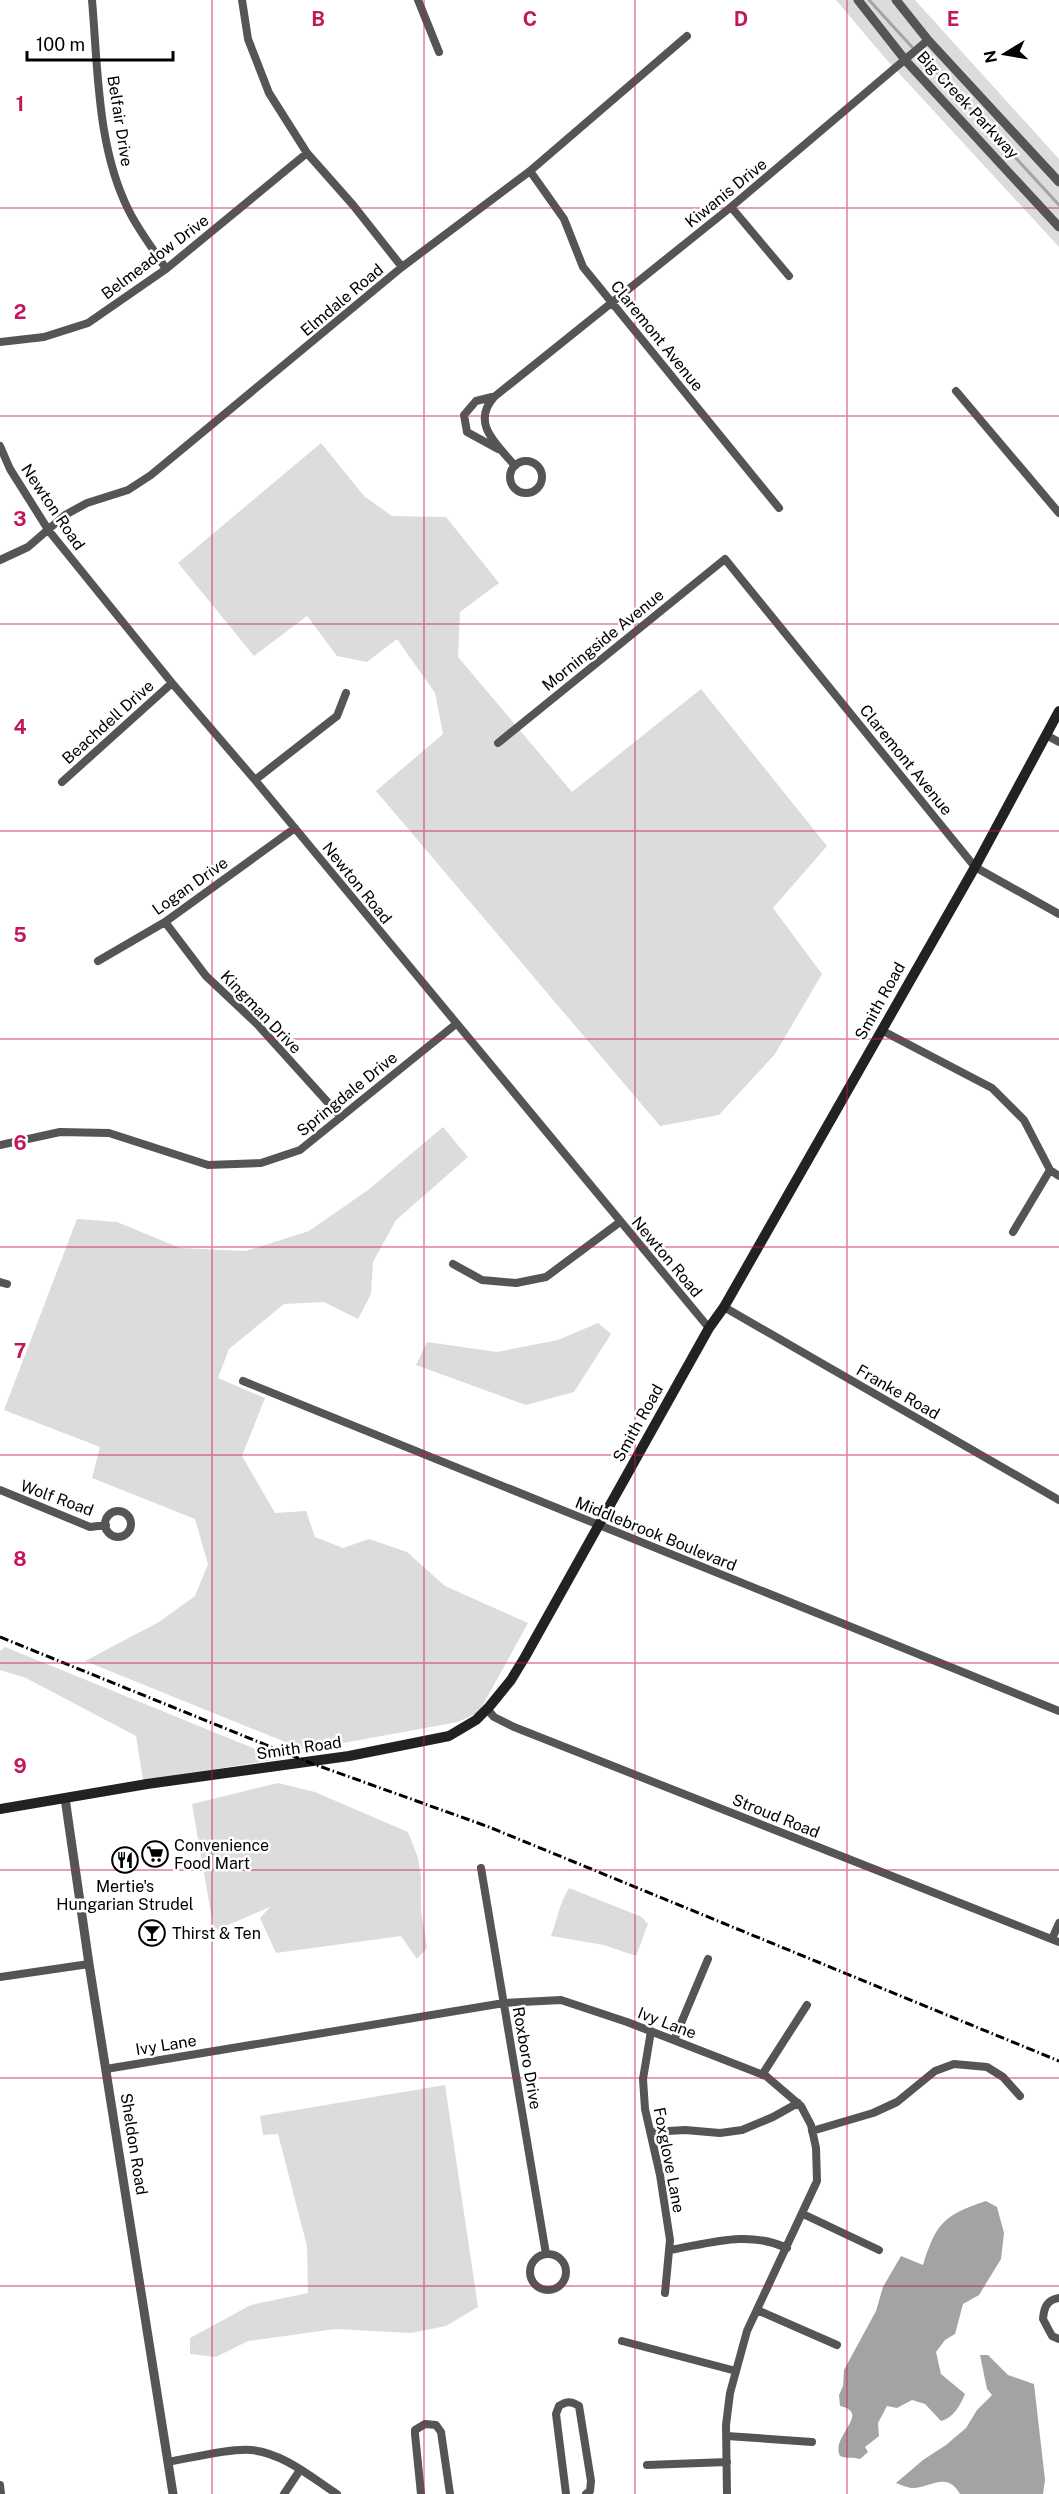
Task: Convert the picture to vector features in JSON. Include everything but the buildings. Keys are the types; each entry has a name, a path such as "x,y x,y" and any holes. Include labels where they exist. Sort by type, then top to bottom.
{"main road":[{"name":"Smith Road","path":"0,1809 349,1756 429,1741 461,1730 487,1709 524,1660 709,1328 724,1307 1052,731 1059,711"}],"street":[{"name":"Belfair Drive","path":"92,0 104,125 112,167 129,211 166,269"},
{"path":"242,0 248,39 269,93 307,153 353,205 402,267"},
{"path":"418,0 439,52"},
{"name":"Big Creek Parkway","path":"858,0 906,61 1059,227"},
{"name":"Big Creek Parkway","path":"896,0 928,40 1059,182"},
{"name":"Elmdale Road","path":"0,560 28,547 65,515 87,503 128,490 151,475 402,267 530,171 687,36"},
{"name":"Kiwanis Drive","path":"503,452 467,432 464,415 476,401 494,397 731,207 928,40"},
{"name":"Belmeadow Drive","path":"0,342 44,337 88,323 166,269 307,153"},
{"name":"Claremont Avenue","path":"530,171 564,219 583,267 779,508"},
{"path":"731,207 789,276"},
{"path":"956,391 1059,513"},
{"path":"494,397 486,406 484,417 487,434 514,466"},
{"name":"Newton Road","path":"0,446 10,469 49,531 172,683 709,1328"},
{"path":"525,461 537,465 542,476 538,487 527,493 516,489 511,478 514,466 525,461"},
{"name":"Claremont Avenue","path":"725,559 975,867"},
{"name":"Morningside Avenue","path":"498,743 725,559"},
{"name":"Beachdell Drive","path":"62,782 172,683"},
{"path":"255,780 337,716 346,693"},
{"path":"1052,731 1059,742"},
{"name":"Logan Drive","path":"98,961 165,922 295,828"},
{"path":"975,867 1059,914"},
{"name":"Kingman Drive","path":"165,922 206,976 258,1024 341,1117"},
{"name":"Springdale Drive","path":"0,1145 60,1132 109,1133 208,1165 261,1162 300,1150 456,1024"},
{"path":"881,1030 992,1088 1024,1120 1050,1170 1059,1176"},
{"path":"1013,1232 1050,1170"},
{"path":"453,1264 482,1280 516,1283 546,1277 620,1221"},
{"name":"Franke Road","path":"724,1307 1059,1500"},
{"name":"Middlebrook Boulevard","path":"243,1381 1059,1711"},
{"name":"Wolf Road","path":"0,1490 90,1527 106,1525"},
{"name":"Stroud Road","path":"487,1709 494,1717 514,1727 1055,1941"},
{"name":"Sheldon Road","path":"64,1798 88,1964 173,2494"},
{"name":"Roxboro Drive","path":"481,1868 546,2254"},
{"path":"1055,1941 1059,1923"},
{"path":"674,2040 708,1959"},
{"path":"0,1977 88,1964"},
{"name":"Ivy Lane","path":"106,2069 504,2003 561,2000 651,2031 762,2075 798,2103 812,2131 816,2148 817,2181 747,2331 730,2393 727,2436 728,2494"},
{"path":"762,2075 807,2004"},
{"name":"Foxglove Lane","path":"651,2031 643,2079 645,2109 660,2175 670,2250 665,2293"},
{"path":"812,2131 873,2113 897,2102 936,2071 954,2064 987,2067 1003,2077 1020,2096"},
{"path":"651,2132 720,2133 742,2130 798,2103"},
{"path":"803,2214 879,2250"},
{"path":"670,2250 735,2239 761,2238 787,2248"},
{"path":"546,2254 552,2254 562,2260 566,2271 558,2287 547,2290 536,2285 530,2275 530,2269 536,2259 546,2254"},
{"path":"1059,2298 1047,2304 1043,2319 1052,2336 1059,2339"},
{"path":"757,2310 837,2345"},
{"path":"622,2342 736,2371"},
{"path":"566,2494 556,2414 559,2406 565,2402 573,2402 579,2406 591,2481 590,2491 586,2494"},
{"path":"422,2494 415,2430 425,2424 436,2426 441,2433 450,2494"},
{"path":"727,2436 812,2442"},
{"path":"168,2462 249,2449 262,2452 300,2470 337,2494"},
{"path":"647,2465 727,2462"},
{"path":"284,2494 300,2470"},
{"path":"0,2485 2,2494"},
{"path":"318,2494 324,2486"}],"shaded area":[{"path":"836,0 915,0 1059,159 1059,247 885,58"},
{"path":"321,443 364,496 392,516 446,517 499,583 460,612 458,657 572,792 701,689 827,846 773,908 822,974 775,1054 719,1115 660,1126 376,791 443,734 435,693 397,639 367,662 337,656 307,616 254,656 178,563"},
{"path":"443,1127 468,1157 396,1220 373,1262 371,1294 358,1319 324,1302 284,1304 229,1349 218,1378 265,1398 242,1456 275,1513 306,1511 315,1537 343,1548 369,1539 407,1552 445,1586 528,1623 479,1712 458,1722 305,1750 85,1661 159,1622 195,1596 208,1564 195,1519 92,1478 100,1447 4,1410 77,1219 117,1222 180,1248 246,1251 309,1231 368,1190"},
{"path":"598,1323 611,1334 574,1392 526,1405 416,1365 427,1342 497,1352 558,1340"},
{"path":"5,1647 280,1759 143,1780 136,1736 26,1678 0,1670 0,1651"},
{"path":"278,1783 315,1792 408,1832 418,1858 421,1876 421,1910 427,1948 417,1959 401,1936 276,1953 260,1918 270,1907 214,1931 192,1804"},
{"path":"569,1888 642,1917 648,1924 636,1956 604,1945 551,1936"},
{"path":"445,2085 478,2307 446,2326 411,2333 335,2329 248,2341 216,2357 190,2354 190,2338 251,2305 308,2293 307,2246 278,2134 263,2135 260,2116"},
{"path":"986,2201 997,2207 1004,2233 1001,2259 979,2295 963,2304 955,2334 945,2340 936,2352 941,2374 965,2394 961,2403 953,2414 941,2421 925,2404 912,2400 897,2408 887,2406 878,2423 879,2436 865,2447 868,2452 860,2459 840,2456 838,2448 840,2441 852,2414 849,2409 840,2406 839,2395 843,2386 844,2370 876,2311 883,2287 901,2256 923,2265 932,2239 944,2222 960,2211"},
{"path":"980,2355 988,2355 1008,2375 1034,2384 1045,2480 1043,2494 960,2494 949,2483 937,2482 911,2488 896,2483 966,2428 977,2410 992,2395 987,2389"}],"waterway":[{"path":"869,0 912,47"},
{"path":"923,57 1059,205"}],"railway":[{"path":"0,1637 308,1762 489,1827 1059,2061"}],"place":[{"name":"Convenience Food Mart","path":"155,1854"},
{"name":"Mertie's Hungarian Strudel","path":"125,1860"},
{"name":"Thirst & Ten","path":"152,1933"}]}
